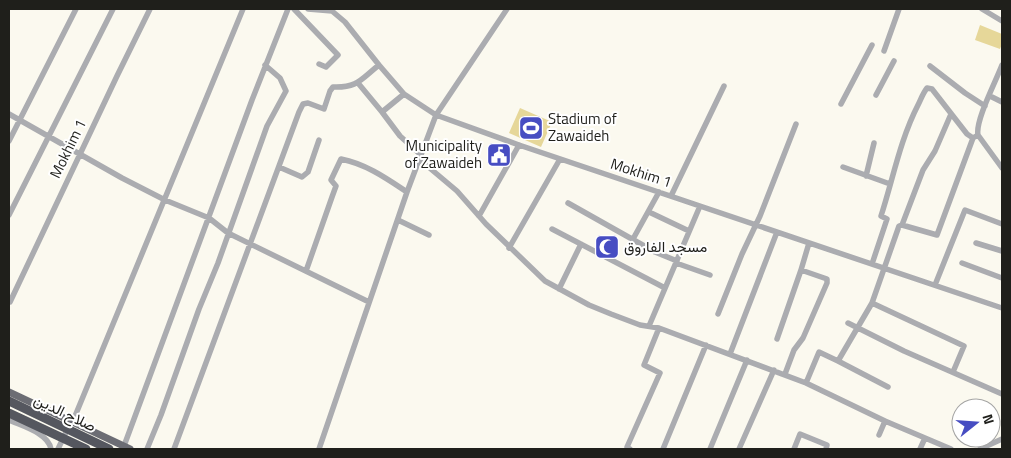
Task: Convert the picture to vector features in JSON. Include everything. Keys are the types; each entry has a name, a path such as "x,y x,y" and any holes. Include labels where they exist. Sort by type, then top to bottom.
{"highway":[{"name":"صلاح الدين","path":"9,401 86,449"},
{"name":"صلاح الدين","path":"9,413 109,449"}],"main road":[{"path":"9,392 127,448"}],"street":[{"path":"9,140 76,9"},
{"path":"9,215 113,9"},
{"name":"Mokhim 1","path":"10,302 150,9"},
{"path":"72,421 243,9"},
{"path":"127,448 265,65 288,9"},
{"path":"294,9 338,56 326,67 319,64"},
{"name":"Mokhim 1","path":"308,9 332,10 346,22 378,65 404,94 436,115 560,159 1002,308"},
{"path":"319,449 407,192 436,115 507,9"},
{"path":"884,51 899,9"},
{"path":"982,9 1002,21"},
{"path":"841,104 872,45"},
{"path":"876,95 894,61"},
{"path":"147,449 267,126 286,92 280,78 265,65"},
{"path":"174,449 298,112 303,104 308,103 324,109 330,91 334,87 347,87 358,83 378,65"},
{"path":"902,224 937,235 1002,65"},
{"path":"930,66 985,106"},
{"path":"358,83 400,136 457,191 509,248 545,282 603,311 640,325 659,328 785,374 885,421 951,449"},
{"path":"671,196 724,86"},
{"path":"872,264 887,219 881,216 909,123 923,92 928,88 932,89 967,134 976,137 1002,168"},
{"path":"382,112 404,94"},
{"path":"990,96 1002,102"},
{"path":"9,114 165,200 209,218 228,232 370,302"},
{"path":"838,361 872,304 899,226 902,224 923,170 935,151 951,114"},
{"path":"718,314 760,216 796,124"},
{"path":"279,167 302,177 308,172 319,140"},
{"path":"866,176 874,142"},
{"path":"479,216 519,145"},
{"path":"306,271 336,186 331,180 341,159 352,161 380,174 407,192"},
{"path":"509,248 560,159"},
{"path":"843,167 890,184"},
{"path":"633,239 659,192"},
{"path":"568,203 655,252 710,275"},
{"path":"649,326 700,206"},
{"path":"935,286 965,210 1002,224"},
{"path":"649,212 689,230"},
{"path":"398,220 429,235"},
{"path":"552,229 665,288"},
{"path":"730,354 777,232"},
{"path":"777,339 802,270 809,243"},
{"path":"559,289 581,244"},
{"path":"976,244 1002,251"},
{"path":"962,263 1002,278"},
{"path":"785,374 794,350 803,338 827,282 827,279 821,276 802,270"},
{"path":"872,304 964,346 953,372"},
{"path":"848,323 904,351 1002,394"},
{"path":"630,449 627,447 660,372 644,365 659,328"},
{"path":"663,449 706,345"},
{"path":"806,383 819,352 888,387"},
{"path":"710,449 747,360"},
{"path":"739,449 774,370"},
{"path":"9,420 43,437 52,449"},
{"path":"879,435 885,421"},
{"path":"52,449 62,433"},
{"path":"62,433 59,449 66,449"},
{"path":"794,449 800,434 827,445 826,449"},
{"path":"920,449 925,438"}],"shaded area":[{"path":"980,25 1002,34 1000,49 975,40"},
{"name":"Stadium of Zawaideh","path":"520,108 552,122 541,147 509,133"}],"place":[{"name":"Stadium of Zawaideh","path":"531,128"},
{"name":"Municipality of Zawaideh","path":"499,155"},
{"name":"مسجد الفاروق","path":"607,247"}]}
